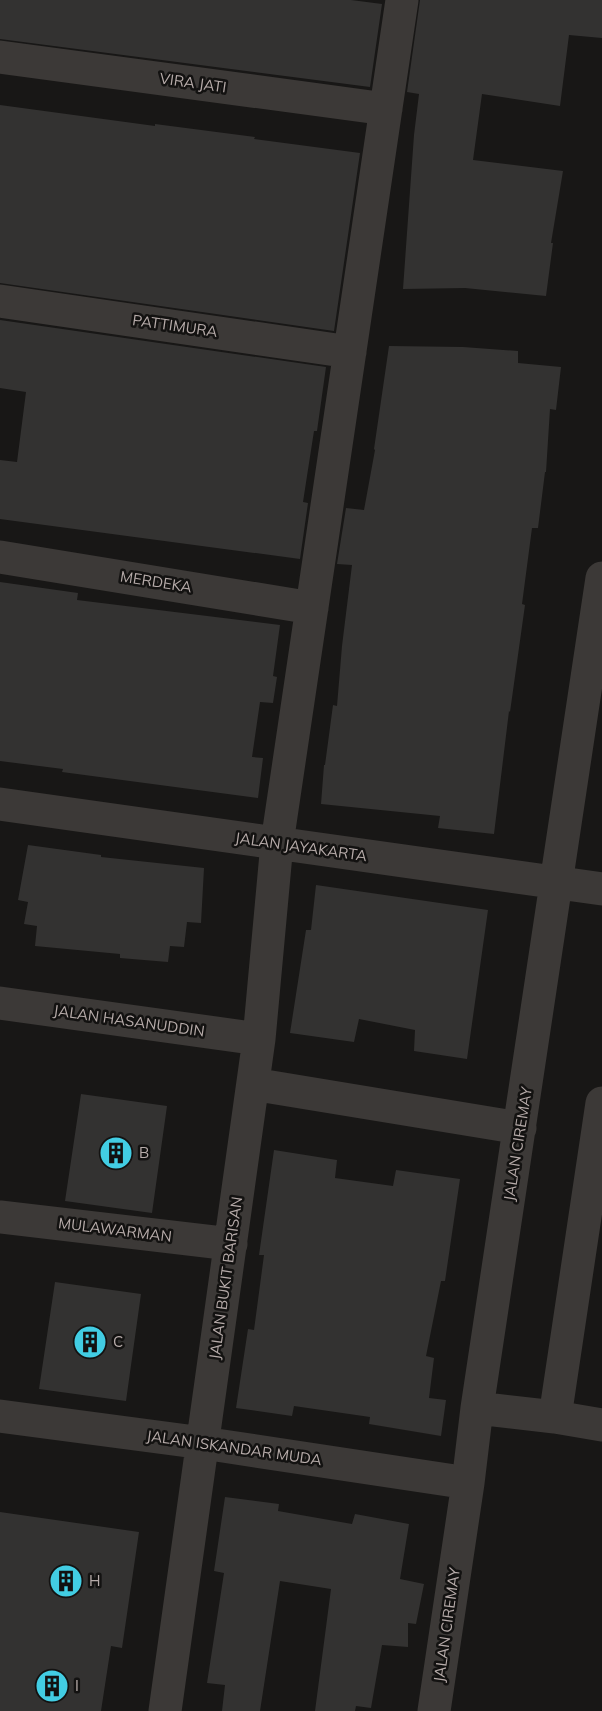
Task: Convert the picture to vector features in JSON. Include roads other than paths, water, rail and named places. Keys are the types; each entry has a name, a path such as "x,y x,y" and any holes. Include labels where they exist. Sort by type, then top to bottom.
{"street":[{"name":"JALAN BUKIT BARISAN","path":"165,1711 259,1039 277,843 402,0"},
{"name":"VIRA JATI","path":"0,57 386,109"},
{"name":"PATTIMURA","path":"0,301 350,352"},
{"name":"MERDEKA","path":"0,557 312,608"},
{"name":"JALAN CIREMAY","path":"434,1711 477,1408 602,578"},
{"name":"JALAN JAYAKARTA","path":"0,804 602,889"},
{"name":"JALAN HASANUDDIN","path":"0,1003 259,1039"},
{"path":"253,1084 520,1128"},
{"path":"555,1417 602,1103"},
{"name":"MULAWARMAN","path":"0,1217 231,1244"},
{"path":"477,1408 602,1425"},
{"name":"JALAN ISKANDAR MUDA","path":"0,1416 203,1443 468,1483"}],"place":[{"name":"B","path":"116,1153"},
{"name":"C","path":"90,1342"},
{"name":"H","path":"66,1581"},
{"name":"I","path":"52,1686"}]}
